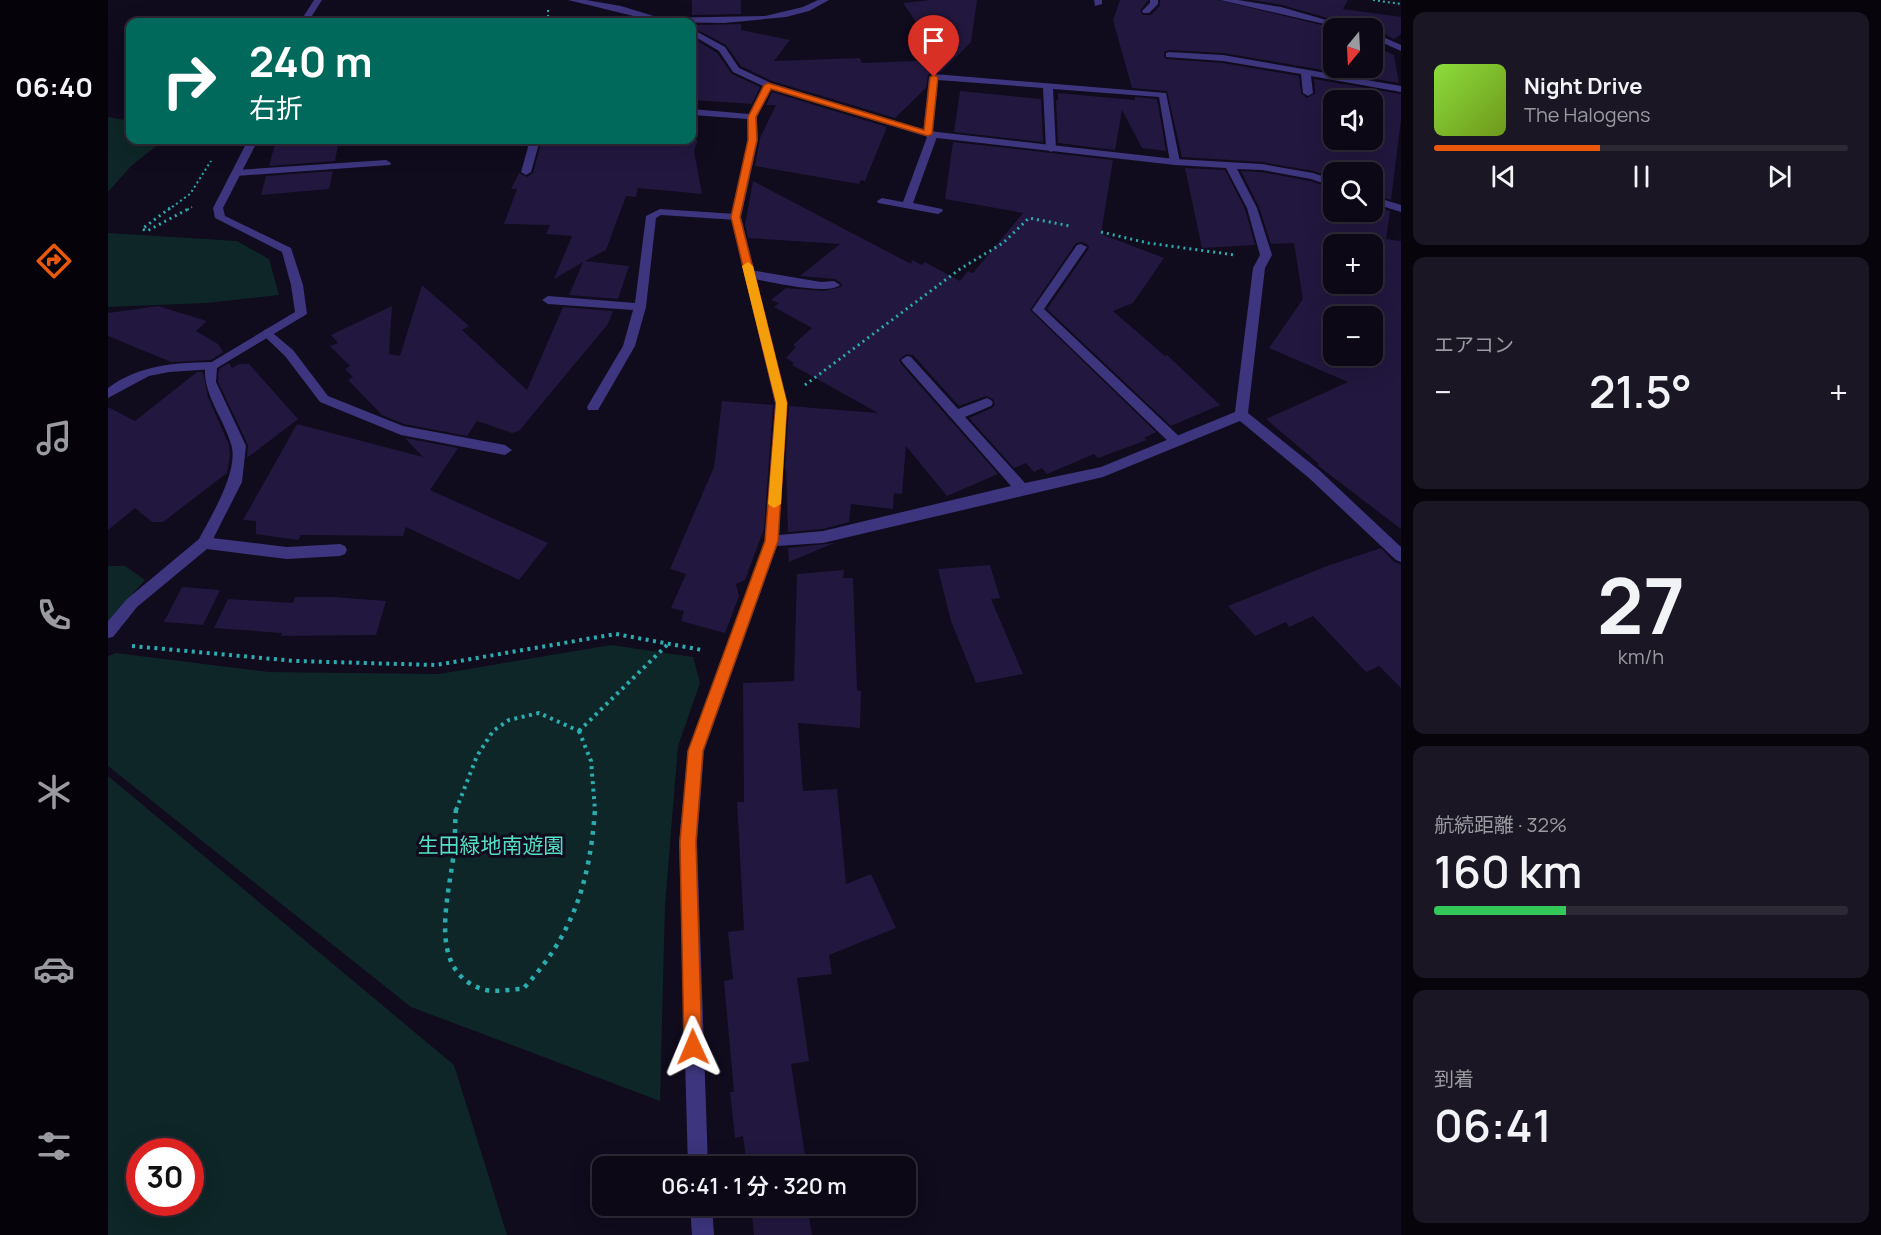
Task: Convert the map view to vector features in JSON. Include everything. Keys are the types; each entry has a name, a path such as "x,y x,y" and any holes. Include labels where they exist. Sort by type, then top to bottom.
{"street":[{"path":"307,18 318,0"},
{"path":"572,0 621,9 652,18"},
{"path":"696,21 774,18 807,10 825,0"},
{"path":"1146,11 1154,4 1154,0"},
{"path":"1224,0 1281,10 1323,21"},
{"path":"696,34 722,49 736,70 768,85 930,134 1175,162 1262,167 1323,180"},
{"path":"1383,40 1401,48"},
{"path":"1169,55 1223,58 1401,89"},
{"path":"1306,74 1308,93"},
{"path":"907,205 930,134 934,77 1163,95 1175,162"},
{"path":"697,1156 688,842 696,751 772,541 782,403 736,217 753,140 752,117 768,85"},
{"path":"1048,85 1051,149"},
{"path":"696,112 752,117"},
{"path":"108,393 123,382 159,368 211,366 301,314 297,285 287,250 220,218 218,208 251,144"},
{"path":"526,172 534,144"},
{"path":"236,173 386,163"},
{"path":"1230,165 1251,208 1266,255 1259,268 1241,415"},
{"path":"882,201 938,211"},
{"path":"1383,203 1401,209"},
{"path":"593,407 629,346 640,307 651,216 660,213 736,217"},
{"path":"1081,247 1038,309 1177,442"},
{"path":"750,274 821,286 834,285"},
{"path":"548,300 640,307"},
{"path":"268,333 289,352 324,399 401,430 505,450"},
{"path":"907,360 1022,489"},
{"path":"108,632 132,603 204,543 235,482 238,446 210,382 211,366"},
{"path":"956,415 987,403"},
{"path":"772,541 823,537 1103,472 1241,415"},
{"path":"1241,415 1314,474 1401,556"},
{"path":"204,543 287,553 340,550"},
{"path":"702,1216 704,1235"}],"path":[{"path":"1374,0 1401,4"},
{"path":"195,204 147,231 142,229 190,194 217,153"},
{"path":"782,403 960,269 1003,243 1029,218 1071,226"},
{"path":"1091,230 1200,252 1266,255"},
{"path":"131,645 295,662 436,665 616,634 732,656"},
{"path":"579,731 668,644"},
{"path":"539,713 579,731 591,759 595,789 592,850 578,903 553,954 524,989 483,990 457,975 447,950 445,906 454,851 456,807 477,756 493,731 509,720 539,713"}],"green space":[{"path":"108,117 126,120 126,144 159,144 131,166 108,192"},
{"path":"108,233 237,241 269,259 279,295 206,303 108,307"},
{"path":"108,566 125,566 145,580 108,621"},
{"name":"生田緑地南遊園","path":"611,645 693,657 700,683 678,746 665,905 660,1101 411,1007 108,766 108,656 116,653 269,672 439,674"},
{"path":"108,776 454,1065 507,1235 108,1235"}],"building":[{"path":"692,0 741,0 741,14 692,15"},
{"path":"930,0 977,0 971,42 941,72 928,75 926,88 895,118 772,81 741,66 726,45 696,29 696,25 741,24 741,30 790,40 774,61 860,58 862,63 942,60 903,3"},
{"path":"1120,0 1148,0 1140,11 1143,15 1151,15 1160,6 1160,0 1218,0 1323,25 1323,70 1223,53 1169,50 1164,52 1164,57 1223,63 1299,76 1301,93 1307,98 1315,93 1314,79 1378,90 1323,90 1323,150 1383,150 1383,91 1401,94 1401,120 1391,200 1383,197 1383,162 1323,162 1323,174 1262,162 1182,157 1167,91 1132,88 1113,20"},
{"path":"1252,0 1348,0 1343,9 1401,17 1401,34 1394,39 1383,34 1383,18 1327,18 1282,5"},
{"path":"696,40 717,53 732,74 760,87 752,104 696,100"},
{"path":"1383,50 1394,55 1399,83 1370,78 1383,78"},
{"path":"960,91 1041,99 1043,142 954,132"},
{"path":"772,92 887,127 865,181 861,180 859,184 755,166 760,138 776,105 766,105"},
{"path":"1058,93 1135,100 1135,97 1157,99 1166,151 1142,148 1122,110 1115,150 1058,143 1056,100 1058,101"},
{"path":"698,140 694,151 702,194 638,188 636,197 626,196 606,250 585,261 629,266 618,299 569,295 583,262 554,279 572,236 546,234 550,225 504,224 517,189 511,189 519,173 527,177 533,173 541,144 696,144"},
{"path":"953,142 1113,160 1101,234 1164,258 1133,303 1113,311 1165,356 1167,355 1220,405 1171,426 1047,309 1089,248 1082,242 1076,243 1030,310 1156,432 1144,438 1147,440 1098,458 1094,454 1047,474 1042,468 1034,472 1026,463 1014,468 969,418 992,408 995,404 993,399 986,396 959,406 913,355 906,354 899,360 901,364 998,474 947,496 906,446 902,494 894,493 893,509 851,504 849,522 823,529 788,532 786,468 785,471 789,406 878,413 792,365 794,363 786,358 796,347 793,345 812,328 774,307 779,303 771,300 786,288 823,291 841,287 842,284 835,279 800,276 840,244 748,238 745,225 753,181 911,264 912,260 922,265 925,262 960,281 968,271 973,273 1023,213 945,199"},
{"path":"275,144 338,144 335,161 269,166"},
{"path":"1185,168 1225,170 1245,209 1255,245 1202,248"},
{"path":"333,171 329,189 261,195 266,176"},
{"path":"1241,171 1262,172 1323,185 1323,222 1383,222 1383,209 1390,211 1386,239 1401,241 1401,529 1317,465 1319,464 1266,419 1348,382 1269,348 1303,299 1294,243 1271,244 1259,207"},
{"path":"422,285 469,326 462,330 527,390 563,307 613,311 608,324 519,431 512,433 477,421 467,436 404,424 382,415 348,380 353,377 345,369 350,366 330,346 338,343 331,335 392,306 389,354 400,356"},
{"path":"158,306 207,321 196,331 218,344 223,352 211,360 171,362 108,336 108,313"},
{"path":"229,363 232,368 239,364 249,364 298,419 247,458 248,445 218,382 219,369"},
{"path":"197,372 203,372 208,397 229,445 227,473 163,522 152,522 135,508 108,530 108,407 135,421"},
{"path":"722,401 773,405 764,529 745,580 736,584 739,596 725,633 681,621 684,611 671,608 686,574 670,569 714,467"},
{"path":"297,424 423,457 405,438 458,448 430,490 548,543 519,580 406,527 403,536 301,535 298,540 256,534 256,521 243,520"},
{"path":"834,543 789,562 788,548"},
{"path":"1381,548 1394,562 1401,564 1401,688 1379,666 1366,672 1313,616 1289,627 1286,622 1255,636 1228,606 1327,566"},
{"path":"990,565 1000,598 991,599 1023,674 976,683 951,621 938,569"},
{"path":"844,570 843,578 853,578 857,690 861,691 860,728 798,723 803,791 837,789 846,884 871,874 896,928 829,955 832,974 797,978 809,1061 791,1064 805,1155 746,1156 743,1136 735,1138 730,1092 734,1092 724,981 733,979 728,932 744,930 737,802 744,802 743,683 794,681 797,574"},
{"path":"182,587 220,590 203,625 164,622"},
{"path":"295,597 386,601 376,635 281,636 282,633 214,628 228,599 293,603"},
{"path":"752,1216 809,1216 812,1235 754,1235"}],"slow traffic":[{"path":"748,266 782,403 774,504"}],"route":[{"path":"693,1047 688,842 696,751 772,541 782,403 736,217 753,140 752,117 768,85 928,134 934,77"}]}
